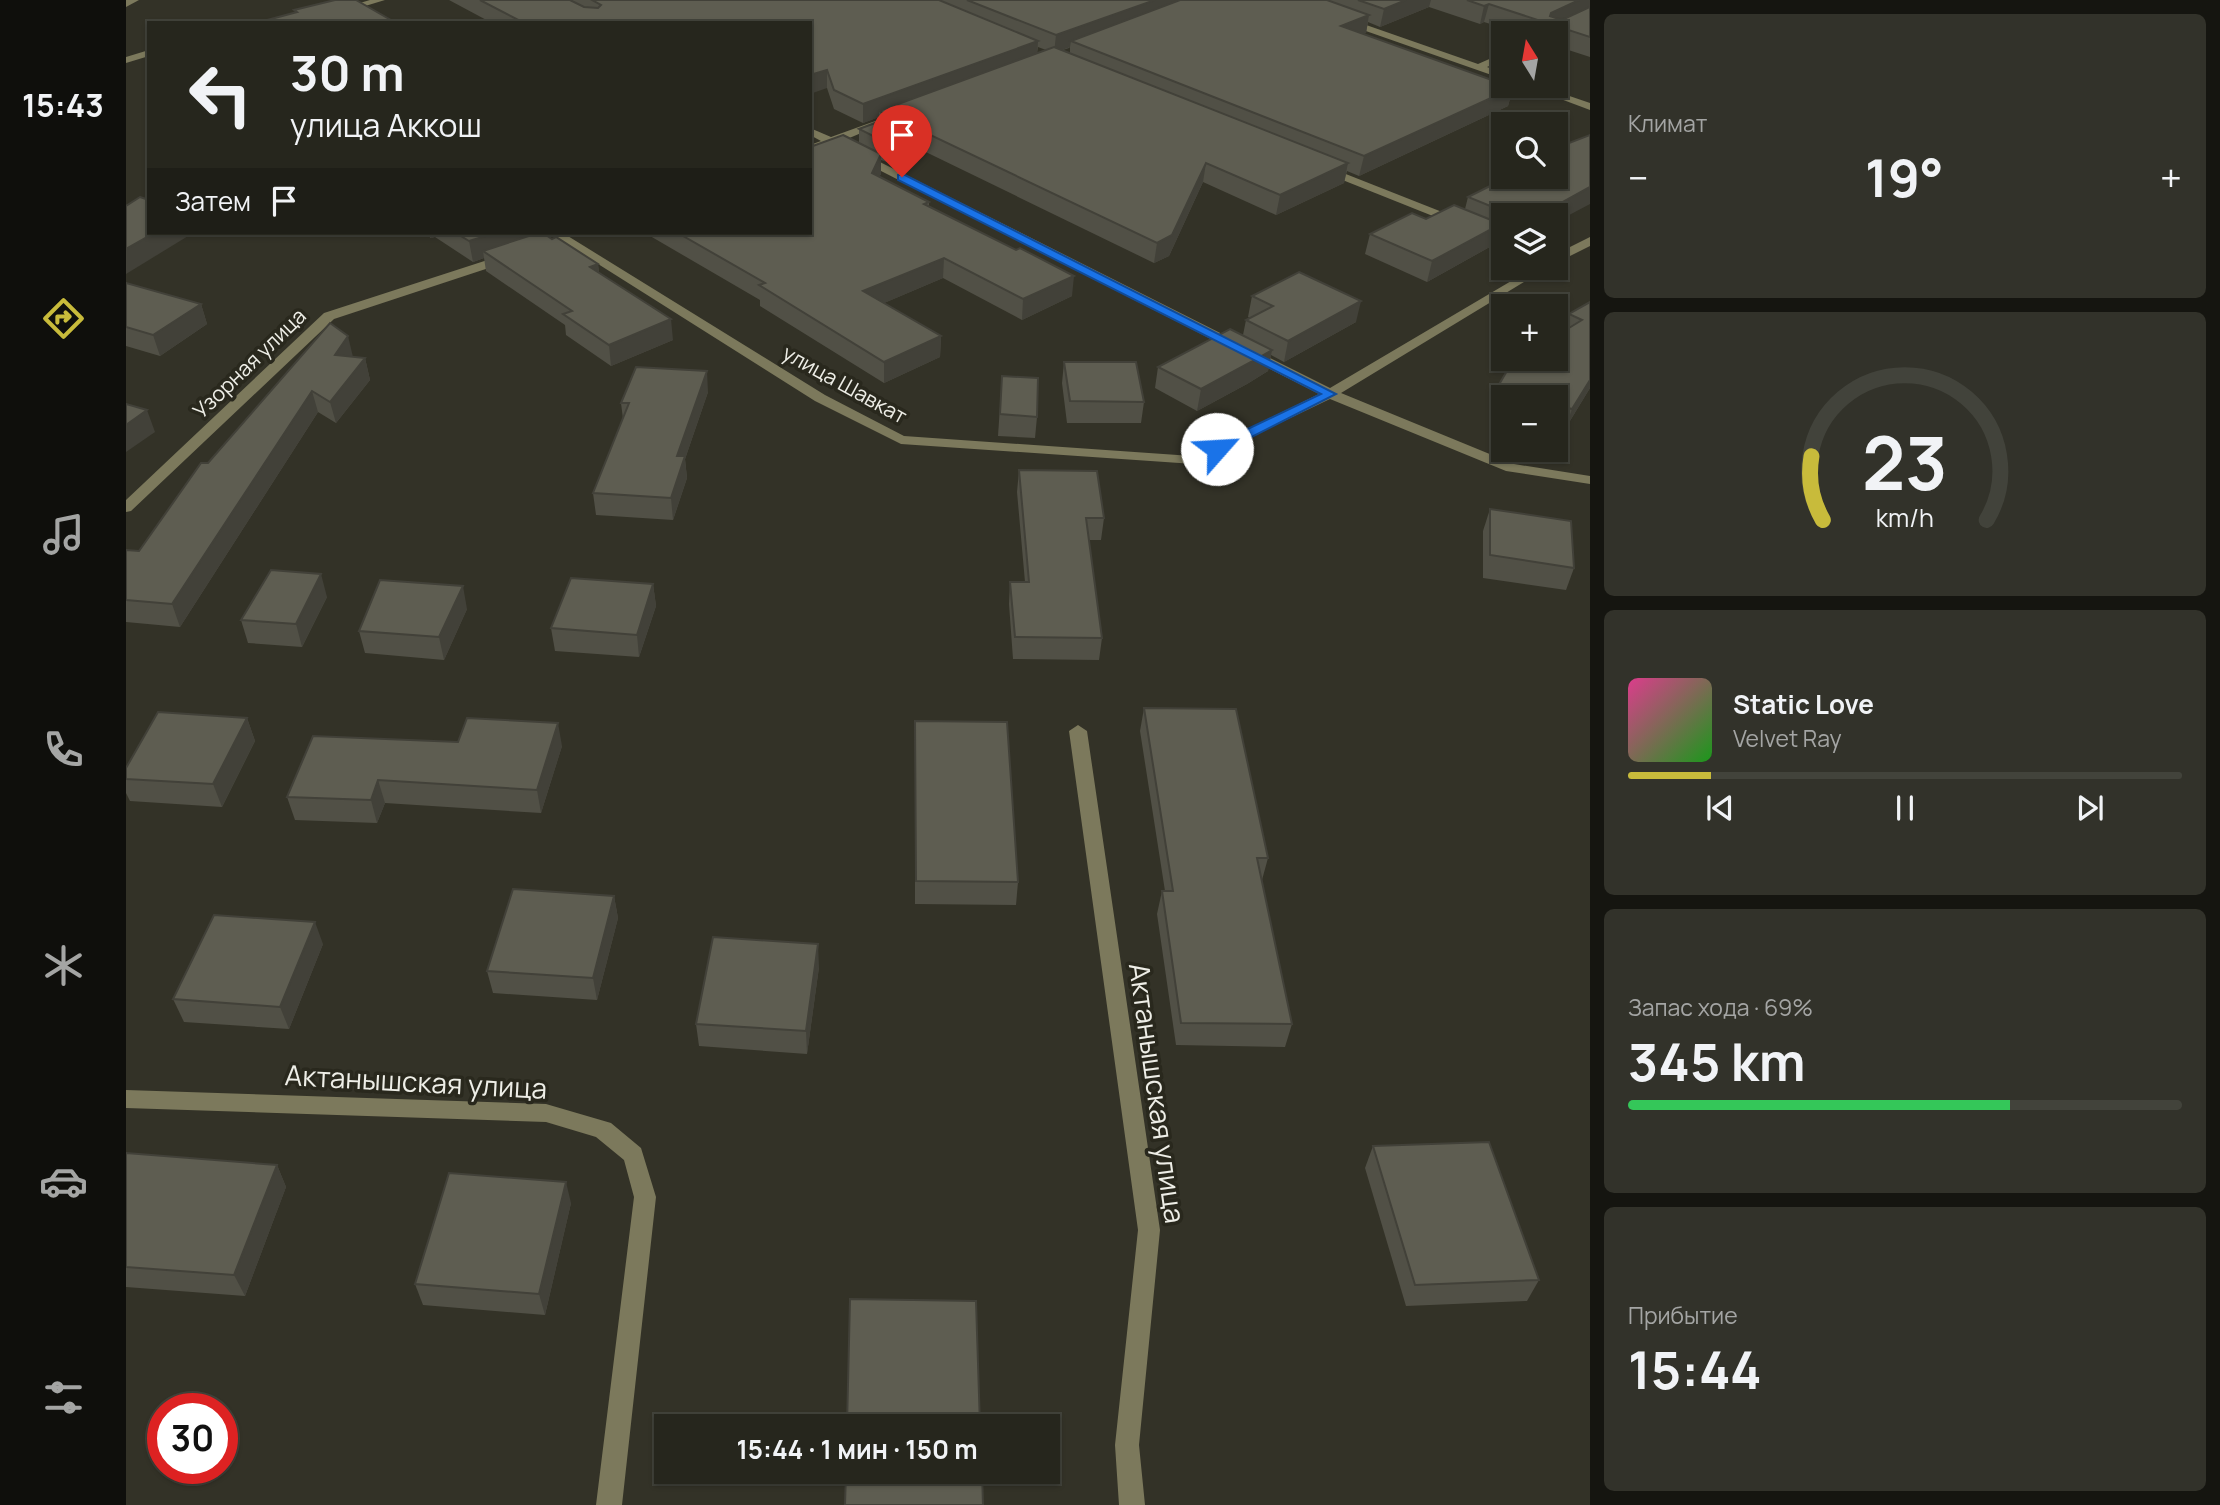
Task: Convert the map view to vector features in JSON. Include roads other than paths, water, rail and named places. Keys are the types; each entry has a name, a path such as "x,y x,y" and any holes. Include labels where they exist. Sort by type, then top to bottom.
{"street":[{"path":"126,4 134,0"},
{"path":"304,21 380,0"},
{"path":"1338,18 1491,72"},
{"path":"126,60 147,54"},
{"path":"1479,67 1491,62"},
{"path":"1565,98 1590,107"},
{"path":"812,148 895,117"},
{"path":"812,132 1330,394 1511,468 1590,480"},
{"path":"1309,163 1491,235"},
{"path":"557,239 574,235"},
{"name":"улица Шавкат","path":"557,239 820,398 901,440 1194,460 1330,394"},
{"path":"1568,253 1590,241"},
{"name":"Узорная улица","path":"126,508 329,316 526,252"},
{"path":"1330,394 1521,280"},
{"name":"Актанышская улица","path":"1078,731 1149,1230 1127,1446 1132,1505"},
{"name":"Актанышская улица","path":"126,1100 546,1112 603,1130 633,1155 645,1197 609,1505"}]}
